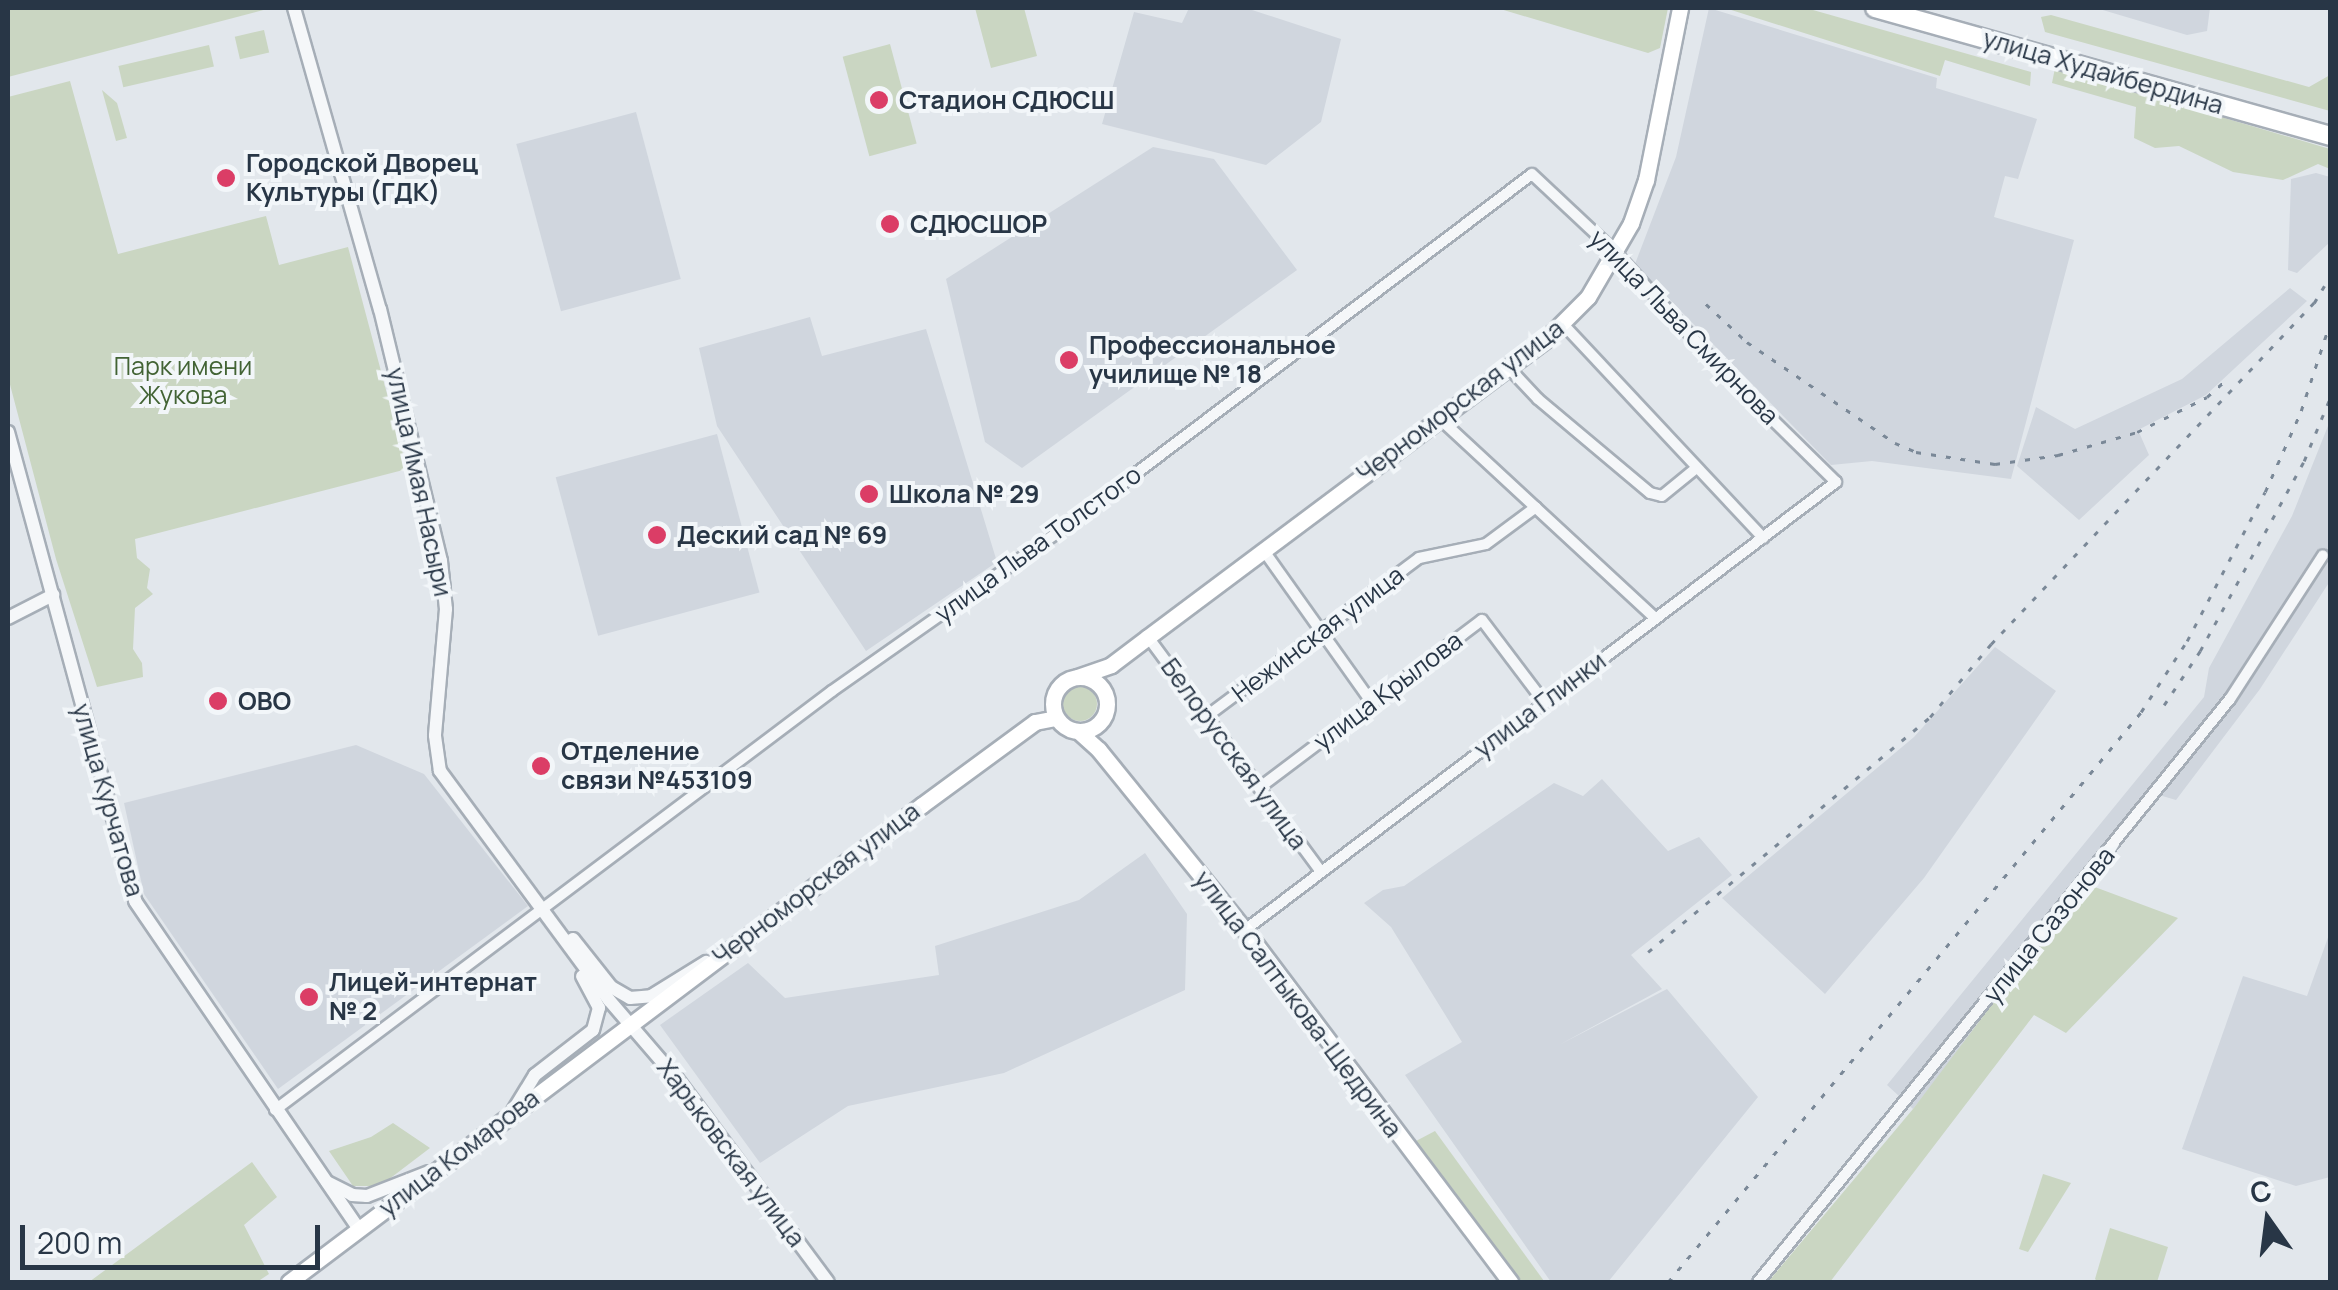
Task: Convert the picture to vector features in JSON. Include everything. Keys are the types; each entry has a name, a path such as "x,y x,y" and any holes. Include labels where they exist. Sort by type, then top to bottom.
{"main road":[{"name":"Черноморская улица","path":"1077,677 1111,665 1264,552 1563,324 1588,297 1616,253 1650,166 1680,8"},
{"name":"улица Худайбердина","path":"1875,8 2330,136"},
{"name":"улица Худайбердина","path":"1915,8 2330,125"},
{"path":"1099,750 1099,724 1106,710 1111,665"},
{"path":"1035,722 1056,691 1077,677 1094,681 1105,694"},
{"path":"1056,691 1056,718 1078,731 1099,724"},
{"name":"Черноморская улица","path":"630,1026 1035,722 1056,718"},
{"name":"улица Салтыкова-Щедрина","path":"1078,731 1099,750 1244,930 1510,1282"},
{"name":"улица Комарова","path":"288,1282 630,1026"}],"street":[{"name":"улица Имая Насыри","path":"294,8 380,309 441,561 446,609 436,724 438,764 630,1026"},
{"name":"улица Льва Толстого","path":"275,1110 832,690 1057,532 1532,174"},
{"name":"улица Льва Смирнова","path":"1532,174 1616,253 1721,369 1836,482"},
{"path":"1563,324 1762,538"},
{"path":"1508,367 1538,399 1650,493 1662,496 1695,469"},
{"path":"1438,418 1655,618"},
{"name":"улица Курчатова","path":"8,432 135,901 359,1228"},
{"name":"улица Глинки","path":"1244,930 1836,482"},
{"name":"Нежинская улица","path":"1207,716 1419,558 1486,544 1536,507"},
{"path":"1264,552 1372,703"},
{"name":"улица Сазонова","path":"1758,1282 2230,700 2323,555"},
{"path":"8,618 53,595"},
{"name":"улица Крылова","path":"1259,788 1482,620 1544,702"},
{"name":"Белорусская улица","path":"1148,638 1320,870"},
{"path":"551,922 570,934 611,987 630,998 651,996 722,955"},
{"path":"513,1111 535,1074 589,1035 596,1023 596,1000 551,922"},
{"name":"Харьковская улица","path":"630,1026 678,1079 828,1282"},
{"path":"322,1178 352,1195 367,1196 436,1169"}],"shaded area":[{"path":"1189,8 1246,8 1341,39 1321,122 1266,165 1102,124 1134,12 1182,23"},
{"path":"1709,8 1937,78 1936,88 2037,119 2018,179 2005,176 1994,217 2074,240 2011,479 1872,461 1831,465 1635,264 1676,157"},
{"path":"2096,8 2210,8 2207,31 2187,35"},
{"path":"636,112 681,279 561,311 516,144"},
{"name":"Профессиональное училище № 18","path":"1153,147 1214,159 1297,270 1022,468 985,442 946,279"},
{"path":"2316,173 2330,177 2330,242 2297,273 2288,270 2291,179"},
{"path":"2290,288 2307,301 2206,395 2138,430 2149,455 2079,520 2017,466 2036,407 2075,429 2182,379"},
{"name":"Школа № 29","path":"810,317 822,356 926,329 997,562 866,651 717,426 699,348"},
{"path":"2330,421 2330,581 2260,689 2176,800 2159,795 1913,1109 1887,1085 2204,697 2209,668 2292,516"},
{"name":"Деский сад № 69","path":"717,434 759,592 598,636 556,477"},
{"path":"1995,647 2056,691 1924,878 1825,994 1722,898 1914,737"},
{"name":"Лицей-интернат № 2","path":"356,745 424,774 528,906 278,1089 144,894 124,803"},
{"path":"1602,779 1668,851 1699,837 1732,875 1631,955 1662,989 1559,1045 1667,989 1758,1097 1608,1282 1551,1282 1405,1075 1462,1042 1391,927 1364,903 1383,890 1404,886 1554,783 1583,796"},
{"path":"1145,853 1187,914 1185,990 1004,1073 848,1106 760,1163 660,1025 748,963 785,998 939,975 935,946 1079,900"},
{"path":"2330,932 2330,1177 2296,1186 2182,1149 2243,976 2307,996"}],"green space":[{"path":"8,8 271,8 8,77"},
{"path":"975,8 1024,8 1037,56 991,68"},
{"path":"1497,8 1668,8 1660,48 1648,53"},
{"path":"1725,8 1806,8 2031,72 2030,86 1945,60 1940,76"},
{"path":"2051,15 2309,87 2330,75 2330,111 2045,32 2041,17"},
{"path":"264,30 269,52 240,59 235,37"},
{"name":"Стадион СДЮСШ","path":"890,44 917,143 869,156 843,57"},
{"path":"209,45 214,66 123,87 118,66"},
{"path":"2055,68 2330,149 2330,169 2318,164 2283,180 2233,172 2179,146 2155,148 2134,138 2136,107 2052,83"},
{"name":"Парк имени Жукова","path":"70,81 118,254 266,216 279,265 348,247 407,469 135,539 137,558 150,569 147,588 153,594 135,608 133,649 142,663 143,677 97,687 56,559 8,377 8,97"},
{"path":"102,90 117,103 127,138 116,141"},
{"path":"1080,687 1092,692 1097,704 1092,716 1080,721 1068,716 1063,704 1068,692"},
{"path":"2084,883 2178,918 2066,1033 2034,1015 1830,1282 1768,1282 1913,1109"},
{"path":"393,1123 430,1148 380,1186 353,1186 329,1151 371,1137"},
{"path":"1435,1131 1543,1282 1520,1282 1416,1141"},
{"path":"252,1162 277,1197 244,1225 269,1274 257,1282 89,1282"},
{"path":"2043,1174 2071,1183 2028,1252 2019,1249"},
{"path":"2110,1228 2168,1247 2157,1282 2095,1279"}],"railway":[{"path":"1648,952 1930,717 1991,644 2314,303 2330,276"},
{"path":"1706,304 1747,342 1895,443 1916,452 1995,464 2058,455 2137,432 2207,397 2227,379"},
{"path":"1668,1282 2141,712 2187,641 2265,492 2301,411 2330,323"},
{"path":"2164,705 2200,651 2304,461 2330,398"}],"place":[{"name":"Стадион СДЮСШ","path":"879,100"},
{"name":"Городской Дворец Культуры (ГДК)","path":"226,178"},
{"name":"СДЮСШОР","path":"890,224"},
{"name":"Профессиональное училище № 18","path":"1069,360"},
{"name":"Школа № 29","path":"869,494"},
{"name":"Деский сад № 69","path":"657,535"},
{"name":"ОВО","path":"218,701"},
{"name":"Отделение связи №453109","path":"541,766"},
{"name":"Лицей-интернат № 2","path":"309,997"}]}
